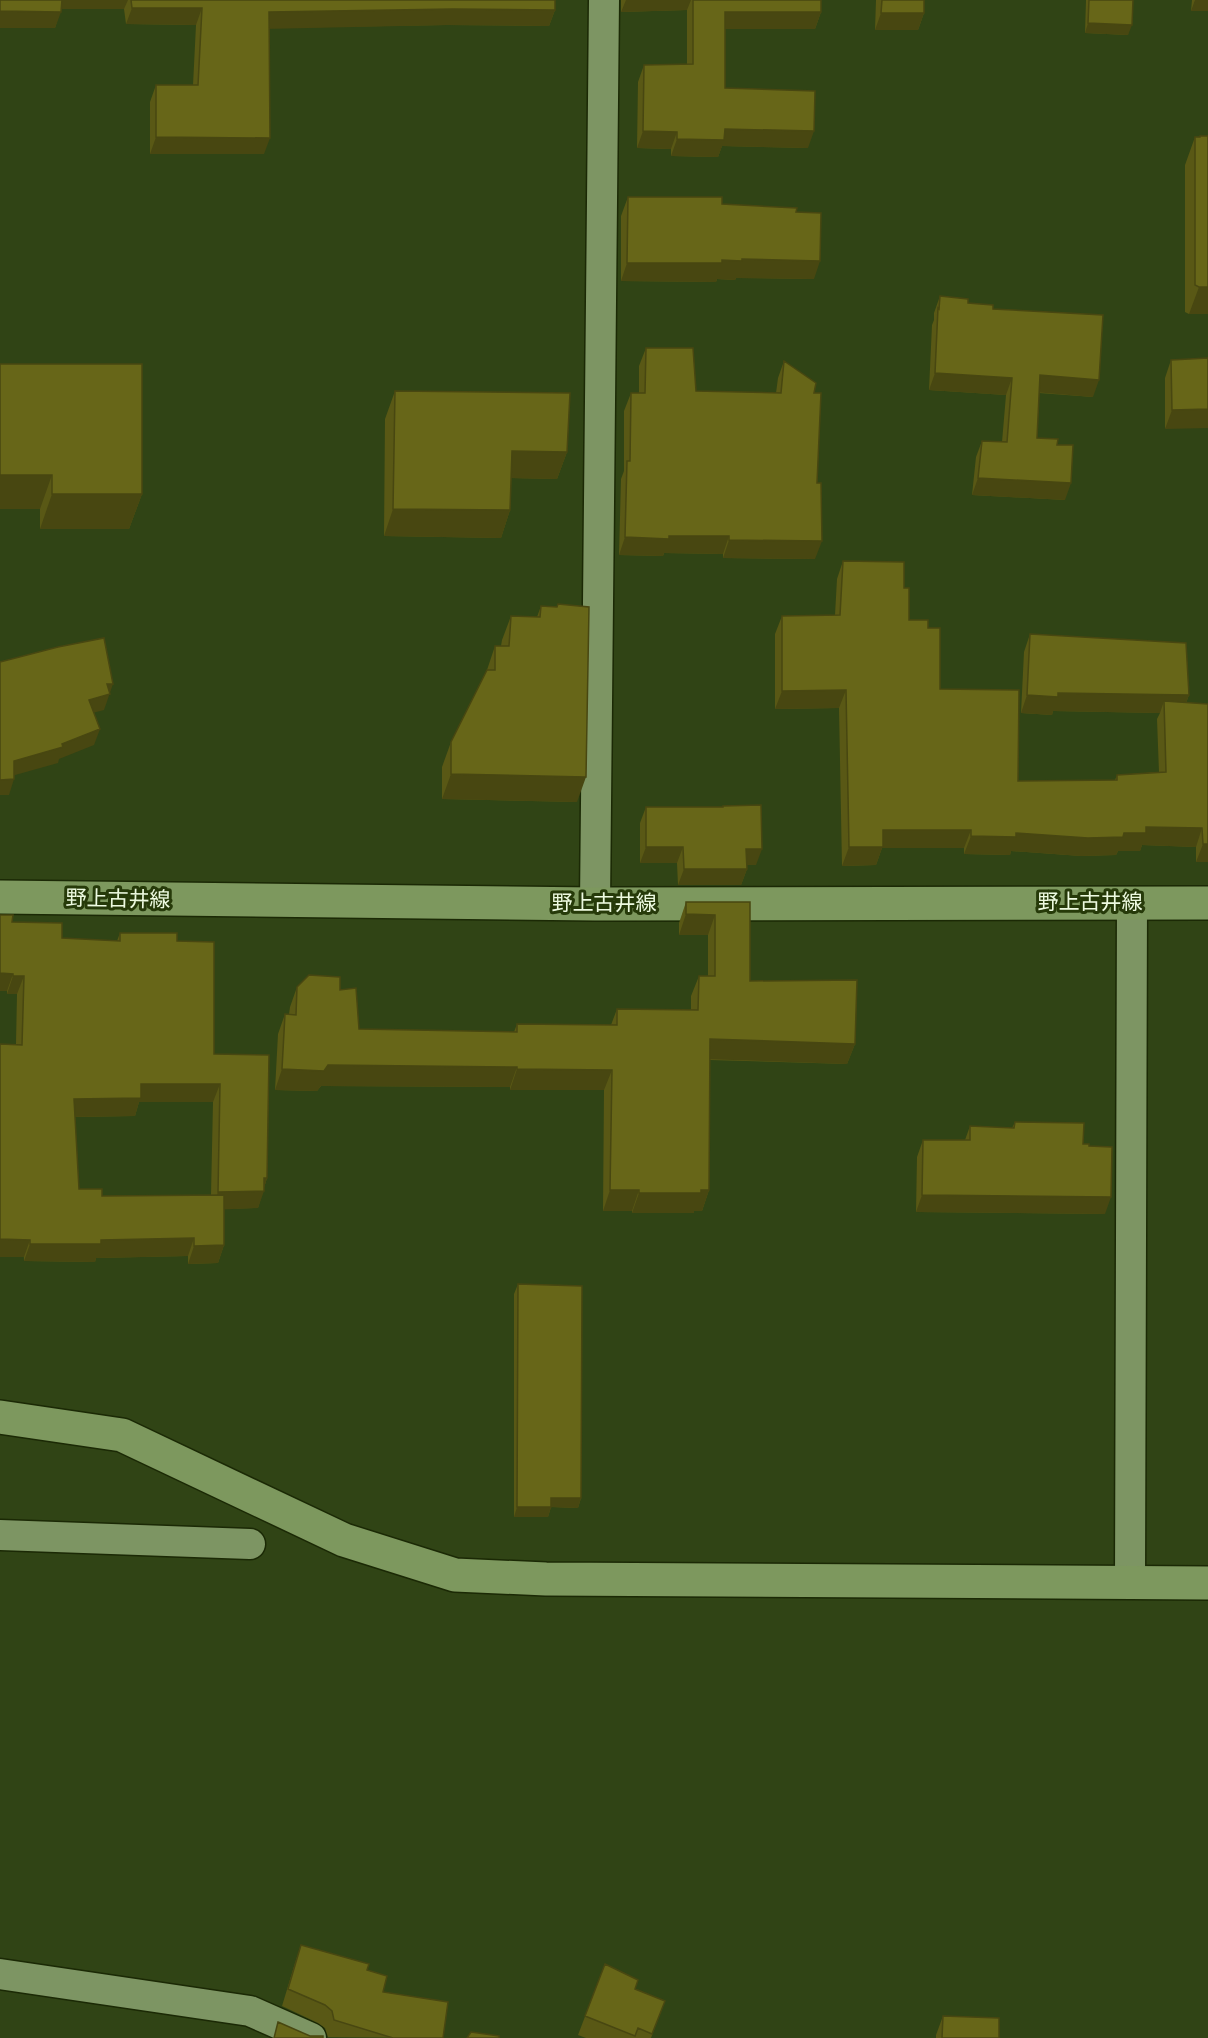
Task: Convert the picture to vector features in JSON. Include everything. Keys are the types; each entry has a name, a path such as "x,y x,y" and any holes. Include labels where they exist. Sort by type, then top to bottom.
{"street":[{"path":"595,904 604,0"},
{"name":"野上古井線","path":"0,897 595,904 1208,903"},
{"path":"1130,1582 1132,902"},
{"path":"0,1417 122,1435 344,1540 455,1575 558,1579 1208,1583"},
{"path":"0,1535 250,1544"},
{"path":"0,1974 250,2011 311,2038"}],"building":[{"path":"0,0 62,0 61,12 0,11"},
{"path":"131,0 555,0 555,10 269,12 270,138 156,137 156,85 198,85 202,8 132,8"},
{"path":"693,0 821,0 821,12 725,12 725,88 815,91 814,131 725,129 724,140 677,139 677,132 643,131 644,65 693,64"},
{"path":"882,0 924,0 924,13 881,13"},
{"path":"1089,0 1133,0 1132,25 1088,23"},
{"path":"1208,136 1208,287 1195,285 1195,137"},
{"path":"628,197 722,197 722,204 797,208 796,212 821,213 820,261 742,259 742,261 722,260 722,263 627,263"},
{"path":"940,296 968,299 968,303 993,305 993,309 1103,315 1099,380 1040,375 1037,438 1058,439 1057,445 1073,445 1071,483 978,478 982,441 1007,442 1012,378 935,373"},
{"path":"646,348 693,348 696,391 781,393 784,361 816,383 814,393 821,393 817,483 821,483 822,541 729,540 729,536 669,536 669,539 625,537 627,461 630,461 631,393 645,393"},
{"path":"1208,358 1208,409 1172,410 1171,360"},
{"path":"0,364 142,364 142,494 52,494 52,475 0,475"},
{"path":"395,391 570,393 567,452 512,451 510,510 393,509"},
{"path":"843,561 904,562 904,588 909,588 909,620 928,620 928,628 940,628 940,689 1019,690 1018,781 1117,780 1117,775 1166,772 1164,701 1208,704 1208,844 1203,844 1202,828 1146,827 1146,833 1124,833 1123,837 1088,838 1016,833 1016,837 971,836 971,830 883,830 883,847 849,847 846,690 782,691 782,616 840,615"},
{"path":"558,604 589,607 586,777 451,774 451,742 487,670 495,670 495,646 509,646 511,616 540,617 541,606 557,607"},
{"path":"1030,634 1186,643 1189,695 1058,693 1058,697 1027,695"},
{"path":"104,638 113,684 107,684 110,694 89,700 100,729 62,744 63,747 14,761 14,779 0,780 0,662"},
{"path":"761,805 762,849 746,849 747,869 684,869 683,847 646,847 646,807"},
{"path":"686,902 750,902 750,981 857,980 855,1044 710,1039 709,1190 701,1190 701,1193 639,1193 639,1190 610,1190 612,1070 328,1065 324,1071 282,1069 285,1014 296,1015 297,987 309,975 340,977 340,990 356,988 359,1029 517,1032 517,1024 617,1025 617,1009 698,1010 699,976 715,976 715,915 686,914"},
{"path":"0,915 13,915 12,922 62,923 62,938 120,941 120,933 177,933 177,941 214,942 214,1054 269,1055 267,1178 264,1178 264,1191 218,1192 220,1084 141,1084 141,1098 74,1099 79,1189 102,1189 102,1196 224,1195 224,1245 194,1246 194,1238 101,1240 101,1244 30,1244 30,1240 0,1239 0,1044 22,1045 24,976 0,973"},
{"path":"1015,1122 1084,1123 1083,1144 1112,1147 1111,1197 922,1195 923,1140 970,1140 970,1126 1014,1128"},
{"path":"518,1284 582,1286 581,1498 551,1498 551,1507 517,1507"},
{"path":"301,1945 369,1964 367,1970 387,1976 383,1992 448,2002 443,2038 393,2038 334,2020 332,2011 325,2005 288,1989"},
{"path":"605,1964 638,1980 635,1989 665,2001 652,2034 638,2028 635,2036 585,2016"},
{"path":"943,2016 999,2018 999,2038 942,2038"},
{"path":"278,2022 310,2036 323,2036 323,2038 274,2038"},
{"path":"471,2032 499,2036 499,2038 467,2038"}]}
